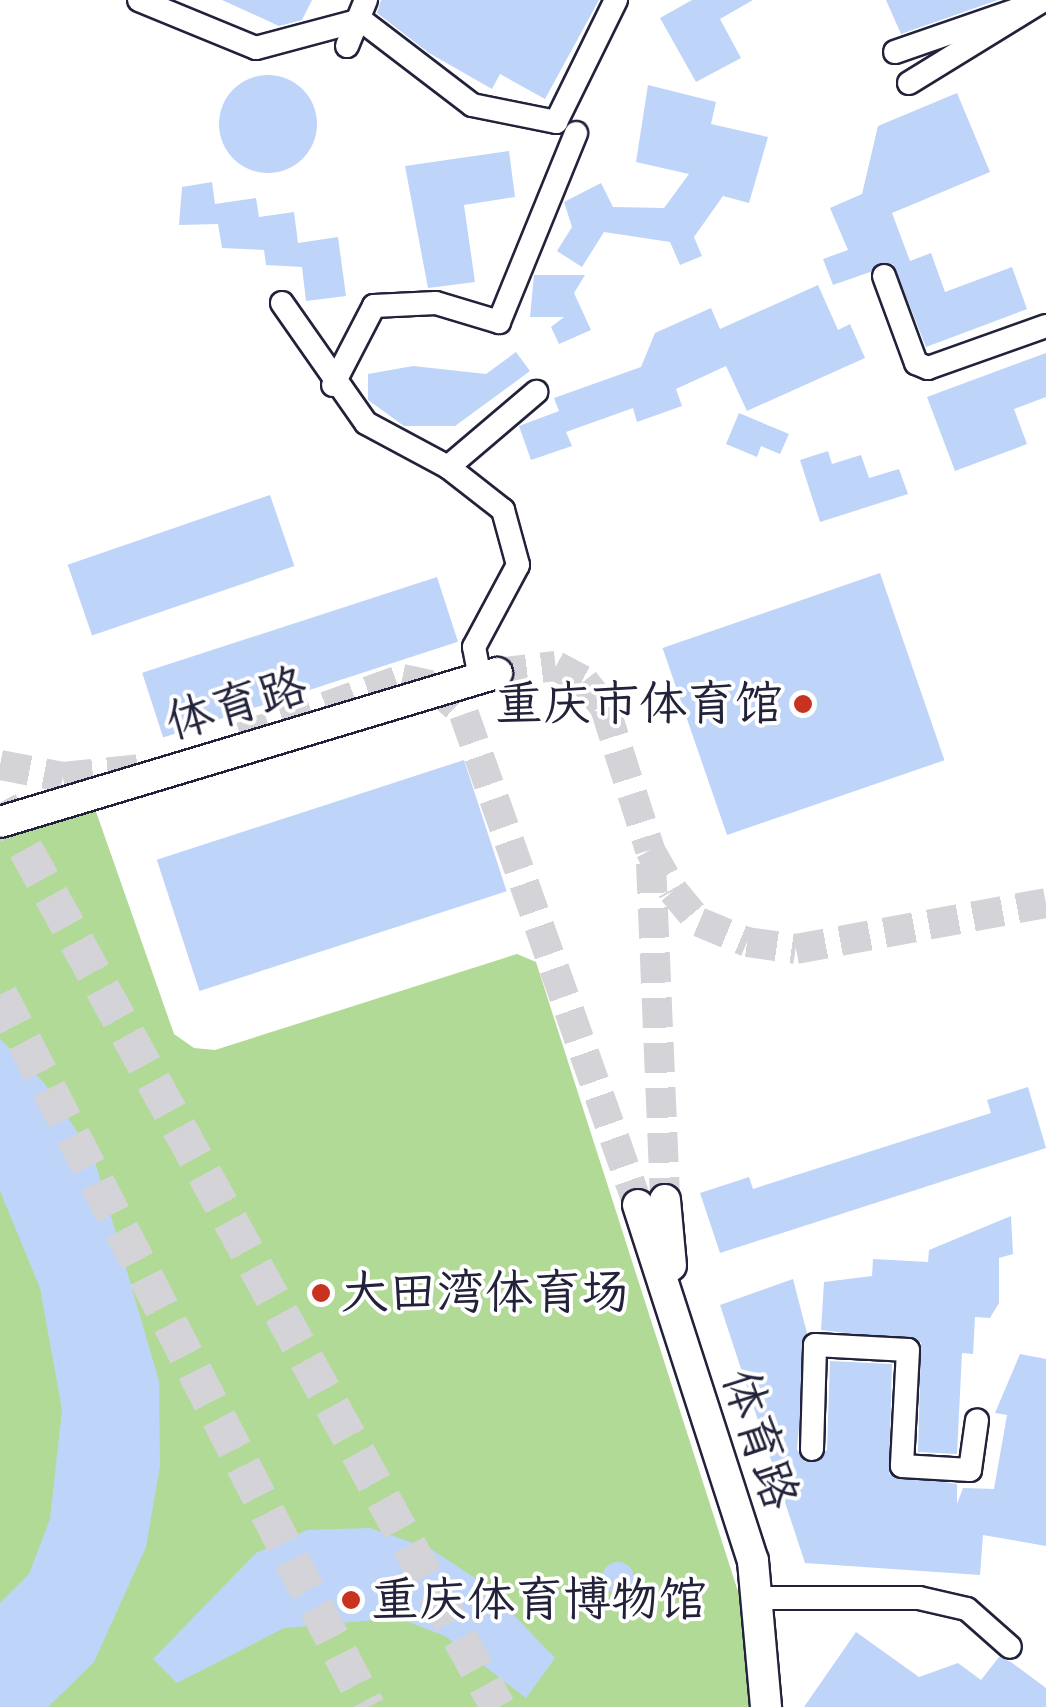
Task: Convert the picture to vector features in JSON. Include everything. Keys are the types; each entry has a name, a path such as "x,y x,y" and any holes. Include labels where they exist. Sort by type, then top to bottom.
{"street":[{"path":"140,0 256,48 364,10"},
{"path":"364,10 472,105 556,122 616,0"},
{"path":"895,52 1045,0"},
{"path":"909,83 1045,0"},
{"path":"346,46 364,10"},
{"path":"333,385 374,306 436,303 499,322 576,132"},
{"path":"884,276 916,363 928,368 1046,326"},
{"path":"282,303 333,385 366,424 448,467 504,510 516,539 518,565 474,647 489,676"},
{"path":"448,467 536,392"},
{"name":"体育路","path":"0,822 489,676"},
{"name":"体育路","path":"652,1202 684,1347 762,1598 766,1707"},
{"path":"812,1449 815,1345 908,1350 902,1466 970,1470 977,1420"},
{"path":"762,1598 919,1598 967,1609 1010,1647"}],"green space":[{"name":"大田湾体育场","path":"93,803 174,1034 194,1048 215,1050 517,954 536,962 743,1607 750,1707 0,1707 0,832"}],"building":[{"path":"222,0 312,0 302,20 279,26"},
{"path":"381,0 599,0 545,99 500,74 492,89 429,53 377,13"},
{"path":"692,0 753,0 720,19 741,58 696,82 660,18"},
{"path":"886,0 998,0 901,34"},
{"path":"268,75 287,79 303,89 313,105 317,124 313,143 303,159 287,169 268,173 249,169 233,159 223,143 219,124 223,105 233,89 249,79"},
{"path":"648,85 716,102 711,124 768,137 749,203 723,196 694,237 702,256 680,265 670,242 604,232 582,267 557,251 572,227 564,202 601,183 613,207 664,208 689,174 636,162"},
{"path":"957,93 990,172 892,213 910,261 931,253 945,292 1012,267 1027,309 926,347 893,264 833,285 823,259 848,250 830,208 862,194 878,126"},
{"path":"509,151 515,197 464,205 475,282 428,288 405,166"},
{"path":"212,182 215,204 256,198 259,217 294,212 298,243 338,237 346,296 306,301 302,267 266,265 264,250 222,248 218,224 179,225 182,187"},
{"path":"534,275 585,275 574,293 591,330 559,344 551,327 564,317 530,317"},
{"path":"818,285 838,330 850,324 865,358 747,411 726,366 676,389 682,406 637,422 633,408 566,432 572,446 531,460 519,426 559,411 554,398 641,367 655,333 711,308 720,329"},
{"path":"516,352 530,371 455,426 404,426 368,400 368,374 413,366 486,374"},
{"path":"1046,353 1046,397 1014,409 1027,444 955,471 927,397"},
{"path":"739,413 789,434 780,454 761,446 757,457 726,444"},
{"path":"828,451 832,464 861,455 869,478 899,469 908,494 820,522 800,460"},
{"path":"270,495 294,566 92,636 68,565"},
{"name":"重庆市体育馆","path":"880,573 944,760 727,835 663,648"},
{"path":"437,577 458,642 163,737 142,673"},
{"path":"464,760 507,891 199,991 157,860"},
{"path":"0,1039 44,1083 93,1155 159,1381 160,1466 146,1547 94,1662 48,1707 0,1707 0,1603 29,1574 50,1519 62,1410 40,1288 0,1191"},
{"path":"1028,1087 1046,1148 720,1253 700,1193 749,1177 753,1189 991,1113 987,1100"},
{"path":"1011,1216 1013,1254 999,1258 999,1303 990,1318 975,1317 973,1354 962,1353 957,1454 918,1452 921,1342 821,1330 824,1282 872,1276 873,1259 928,1262 929,1250"},
{"path":"793,1279 807,1333 797,1449 805,1462 827,1450 830,1361 892,1364 889,1474 957,1484 957,1504 963,1488 994,1489 1007,1415 995,1413 1020,1354 1046,1359 1046,1546 983,1535 980,1575 805,1563 720,1305"},
{"name":"重庆体育博物馆","path":"370,1528 431,1549 484,1584 555,1658 526,1698 445,1636 398,1618 284,1628 177,1683 153,1659 256,1553 307,1530"},
{"path":"618,1562 629,1567 634,1578 629,1589 618,1594 607,1589 602,1578 607,1567"},
{"path":"856,1632 919,1677 958,1663 981,1680 999,1657 1046,1688 1046,1707 804,1707"}],"tunnel":[{"path":"497,673 556,666 584,681 605,708 650,850 673,891 699,922 747,942 796,949 1046,903"},
{"path":"241,737 402,679 434,686 464,714 638,1205"},
{"path":"0,765 63,777 140,769"},
{"path":"0,802 498,1707"},
{"path":"651,863 665,1200"},
{"path":"0,994 368,1707"}],"place":[{"name":"重庆市体育馆","path":"803,704"},
{"name":"大田湾体育场","path":"321,1293"},
{"name":"重庆体育博物馆","path":"351,1600"}]}
